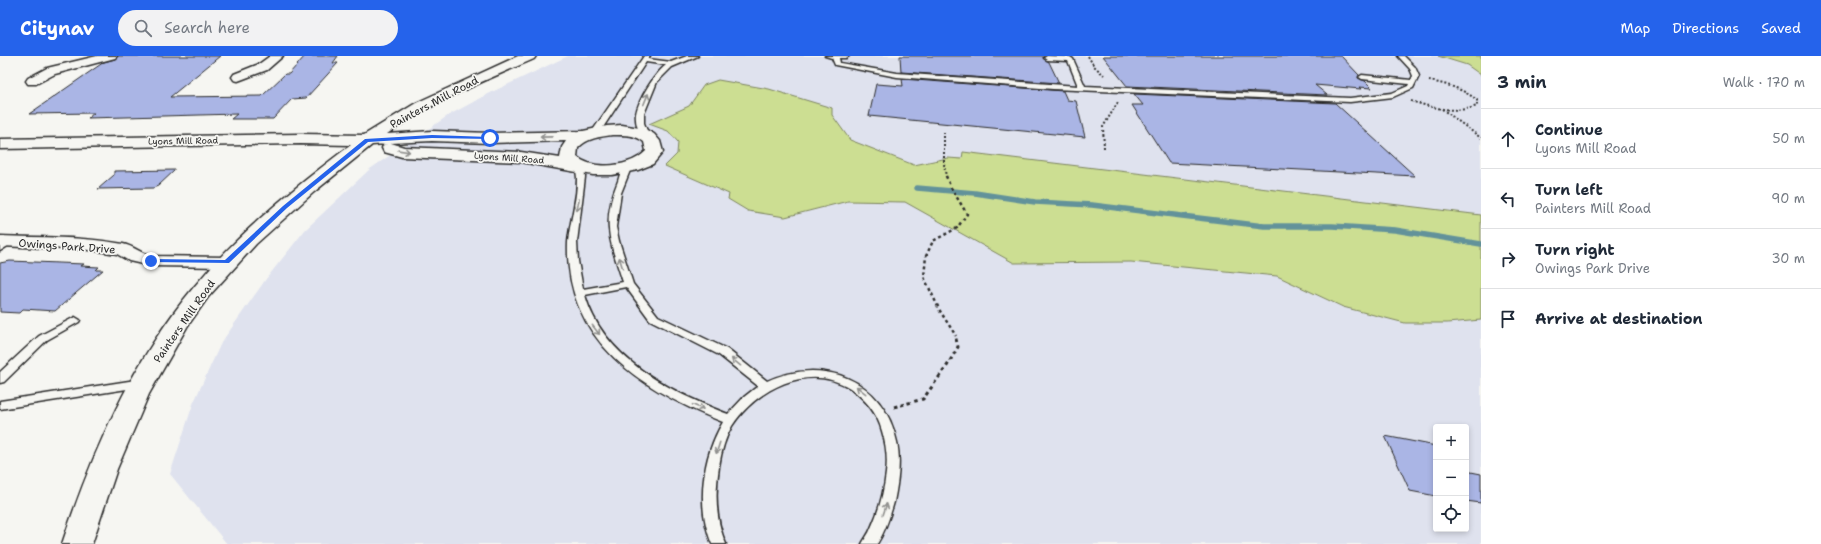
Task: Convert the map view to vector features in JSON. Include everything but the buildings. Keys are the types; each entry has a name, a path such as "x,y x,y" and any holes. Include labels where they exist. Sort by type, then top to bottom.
{"main road":[{"name":"Painters Mill Road","path":"77,544 86,512 114,442 142,383 198,296 227,262 285,207 366,140 406,114 529,56"},
{"name":"Lyons Mill Road","path":"0,144 301,139 366,140 432,136 490,138 590,135 621,130 644,136 653,142 654,153 641,163 627,168 601,170 521,157 402,152 366,140"},
{"path":"580,166 573,162 568,153 573,144 590,135"}],"street":[{"path":"32,82 51,71 111,56"},
{"path":"238,77 263,67 277,56"},
{"name":"Owings Park Drive","path":"3,244 91,245 122,249 135,257 151,261 227,262"}],"lane":[{"path":"644,136 640,123 640,114 655,80 666,67 695,56"},
{"path":"828,56 846,56"},
{"path":"835,56 837,64 897,75 1084,88 1350,100 1393,95 1411,87 1416,76 1413,68 1401,56"},
{"path":"590,135 645,58 672,64"},
{"path":"1047,58 1070,59 1084,88"},
{"path":"1362,77 1415,80"},
{"path":"580,166 582,177 573,228 573,254 580,293 590,320 611,349 645,380 677,398 730,420"},
{"path":"627,168 617,193 612,227 614,242 628,284 654,318 723,352 766,386"},
{"path":"580,293 628,284"},
{"path":"0,379 43,338 75,320"},
{"path":"719,544 710,515 710,490 712,471 718,446 730,420 745,404 766,386 785,378 805,375 823,375 842,379 859,388 875,403 880,410 891,434 894,450 891,492 884,512 869,544"},
{"path":"0,405 142,383"}],"path":[{"path":"1415,80 1450,85 1467,92 1477,100 1481,101"},
{"path":"1393,95 1416,103 1442,109 1472,108 1477,106 1477,100"},
{"path":"1442,109 1481,138"},
{"path":"880,410 923,399 947,366 958,347 955,333 940,311 924,277 926,256 933,241 950,234 964,221 967,214 963,204 949,184 945,173 944,132"}],"shaded area":[{"path":"568,56 1438,56 1467,65 1481,75 1481,215 963,152 962,159 948,158 914,165 850,140 832,115 704,85 668,131 678,142 677,154 665,166 785,217 848,201 905,202 1014,263 1131,262 1277,276 1343,307 1405,323 1447,323 1481,320 1481,544 227,544 170,474 193,404 221,343 266,279 305,230 370,169 449,115 492,92"}],"green space":[{"path":"1438,56 1481,56 1481,75 1467,65"},
{"path":"718,80 769,89 832,108 832,115 850,140 914,165 948,158 962,159 963,152 1481,215 1481,320 1447,323 1405,323 1343,307 1277,276 1131,262 1014,263 905,202 848,201 785,217 748,211 728,199 729,194 665,166 677,154 678,142 668,131 649,124 689,106 704,85"}],"waterway":[{"path":"917,188 975,193 1035,202 1092,205 1264,226 1332,226 1395,230 1481,244"}],"route":[{"path":"151,261 227,262 285,207 366,140 432,136 490,138"}]}
